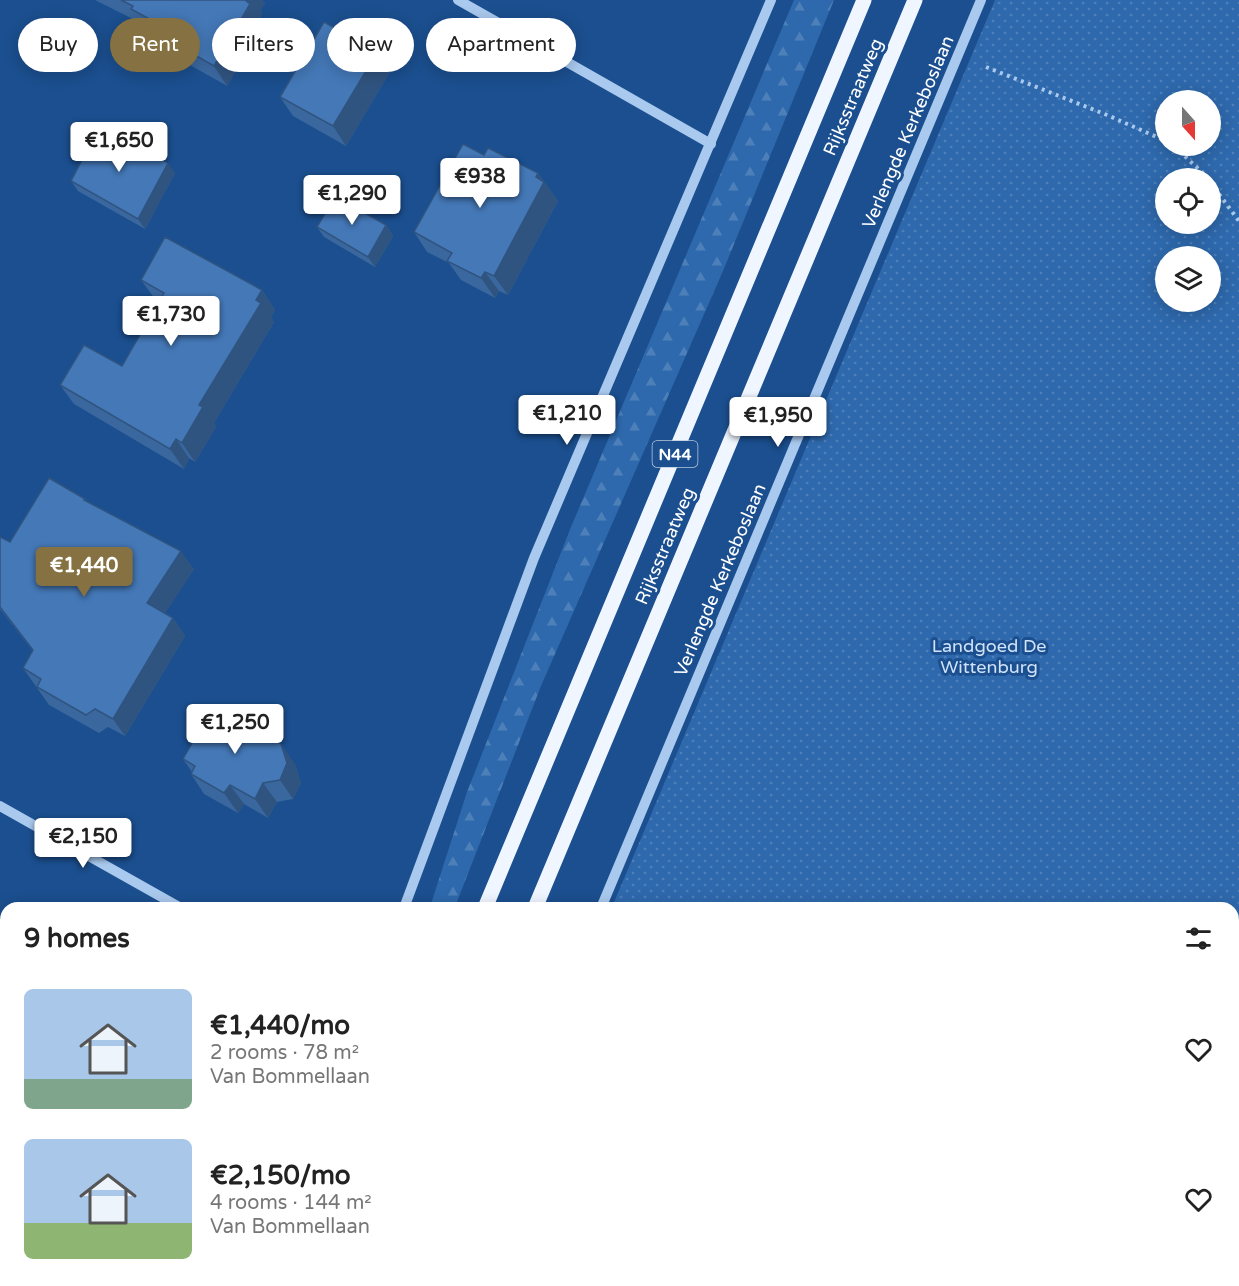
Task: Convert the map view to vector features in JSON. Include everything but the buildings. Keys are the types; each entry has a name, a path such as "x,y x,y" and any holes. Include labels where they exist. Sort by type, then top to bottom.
{"main road":[{"name":"Rijksstraatweg","path":"488,902 864,0"},
{"name":"Rijksstraatweg","path":"539,902 915,0"}],"street":[{"path":"458,0 711,144"},
{"path":"406,902 534,558 771,0"},
{"name":"Verlengde Kerkeboslaan","path":"604,902 981,0"},
{"path":"0,806 170,902"}],"path":[{"path":"959,56 1155,136"},
{"path":"1184,156 1197,168"},
{"path":"1221,196 1239,221"}],"green space":[{"path":"794,0 834,0 723,271 541,686 457,902 432,902 467,792 571,527"},
{"name":"Landgoed De Wittenburg","path":"995,0 1239,0 1239,902 614,902"}]}
